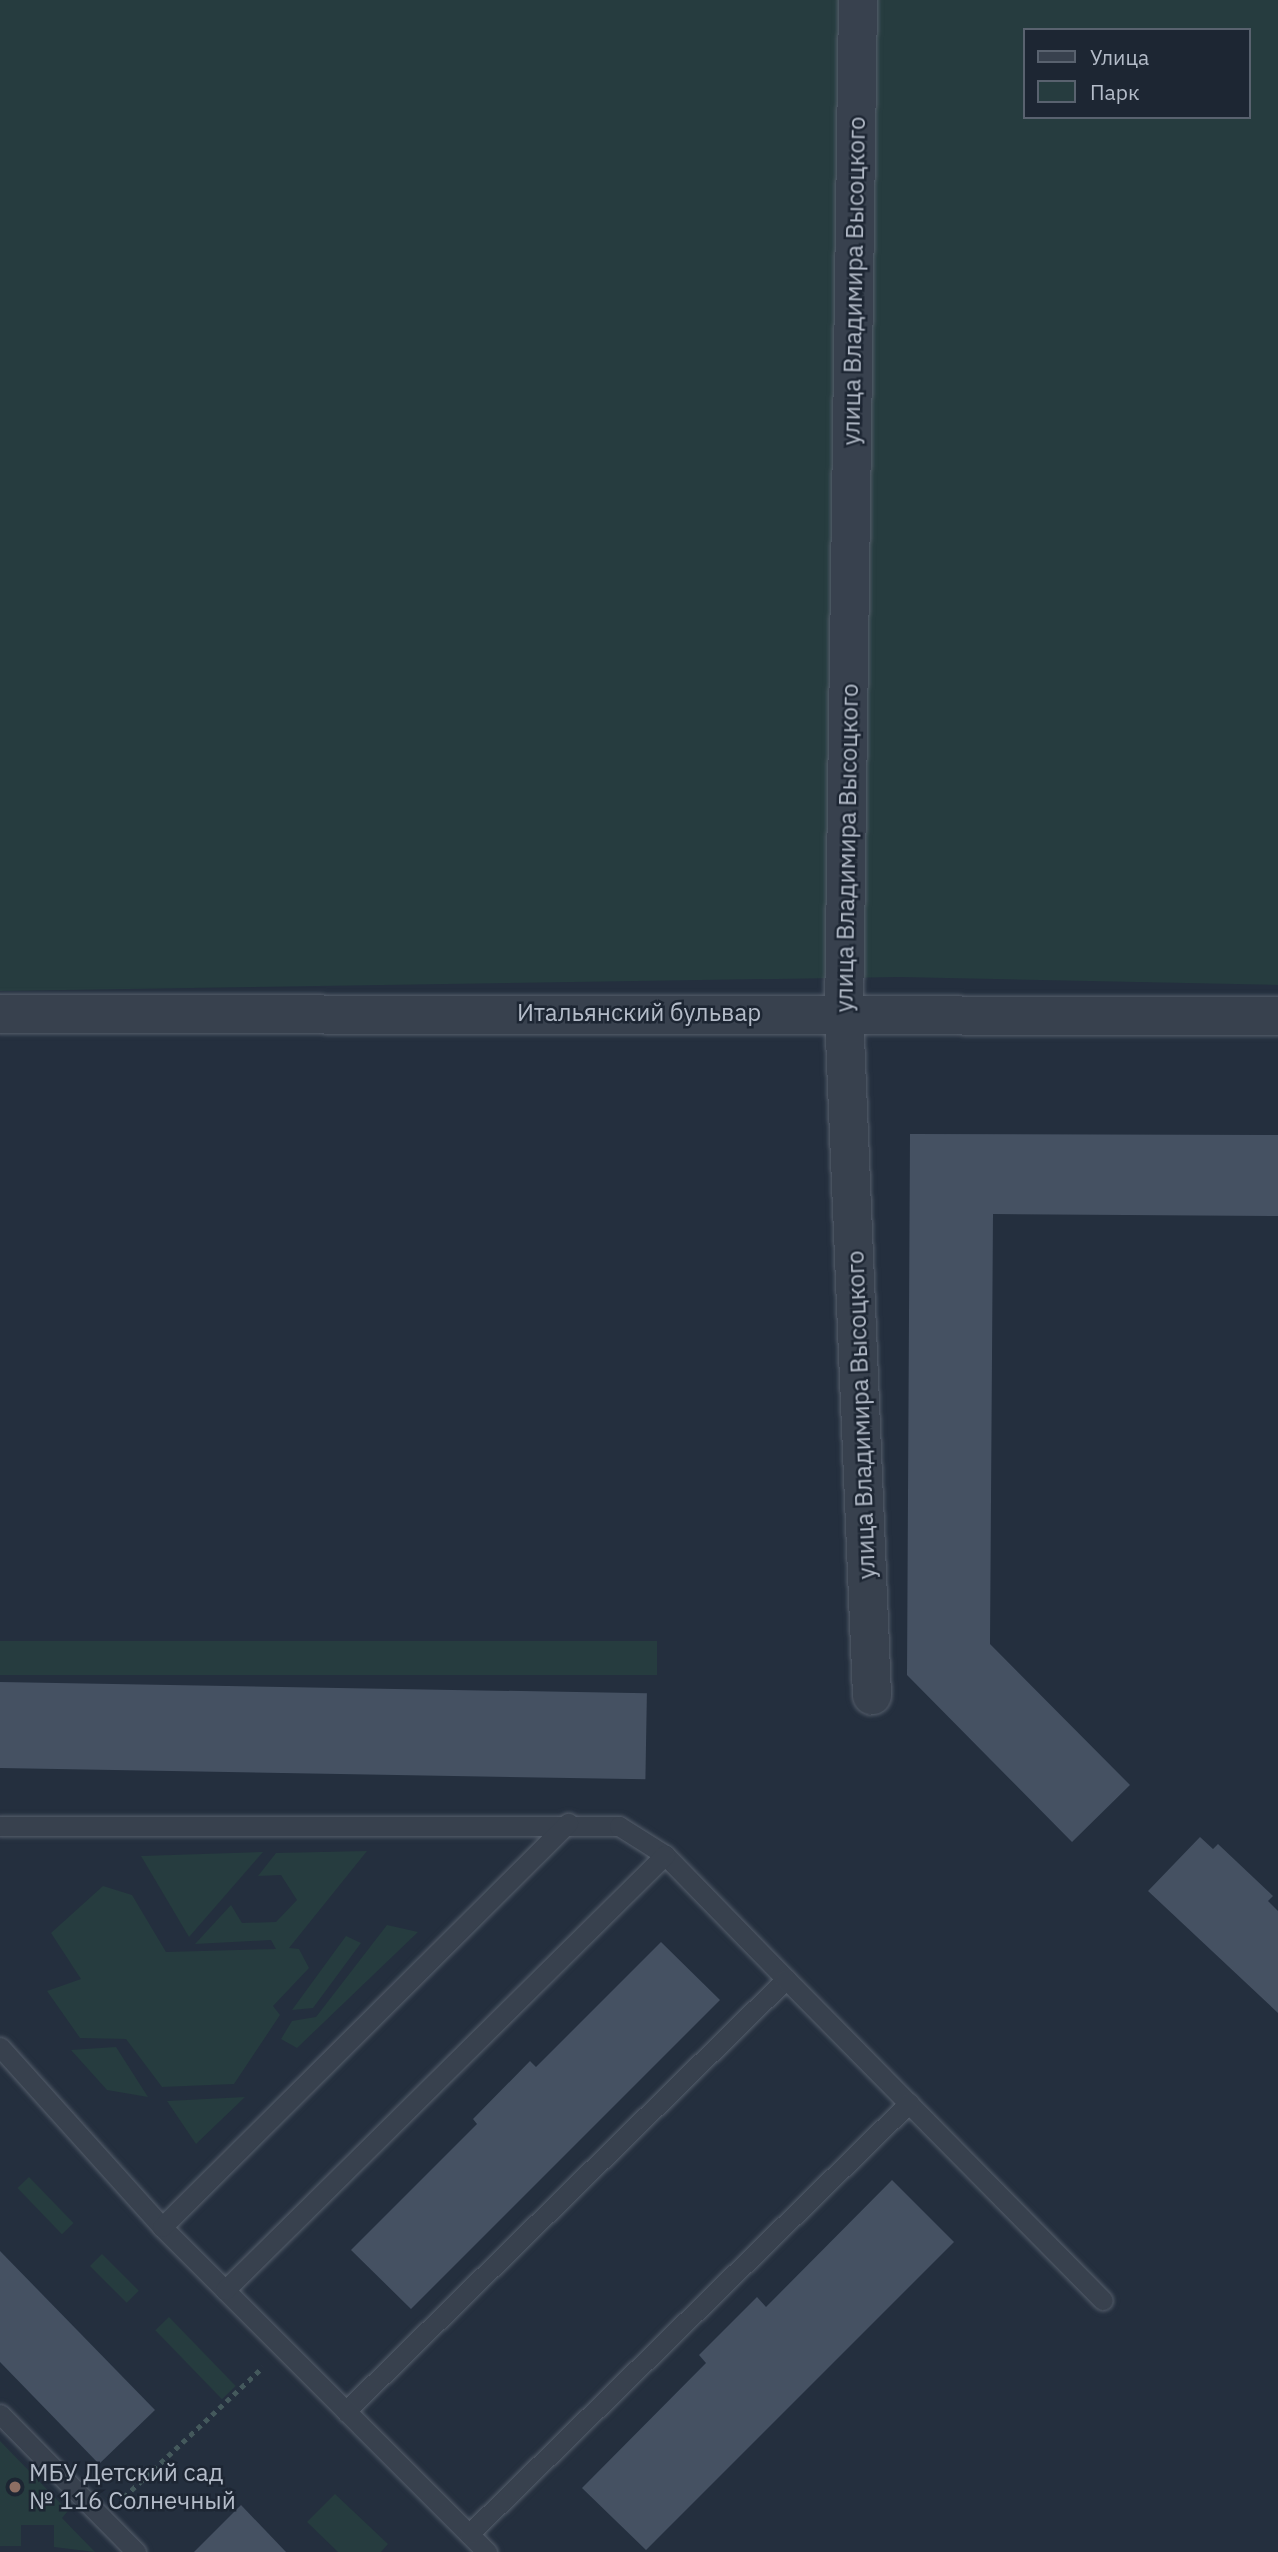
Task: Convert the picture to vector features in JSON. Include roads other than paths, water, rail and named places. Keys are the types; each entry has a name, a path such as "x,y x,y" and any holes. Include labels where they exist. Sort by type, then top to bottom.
{"street":[{"name":"улица Владимира Высоцкого","path":"858,0 844,1013 872,1695"},
{"name":"Итальянский бульвар","path":"0,1014 844,1013 1278,1016"}],"lane":[{"path":"0,1826 568,1823 619,1826 665,1855 1103,2300"},
{"path":"162,2227 568,1823"},
{"path":"225,2290 665,1855"},
{"path":"346,2411 786,1979"},
{"path":"0,2047 162,2227 487,2552"},
{"path":"470,2534 909,2103"},
{"path":"0,2414 136,2552"}],"place":[{"name":"МБУ Детский сад № 116 Солнечный","path":"15,2487"}]}
